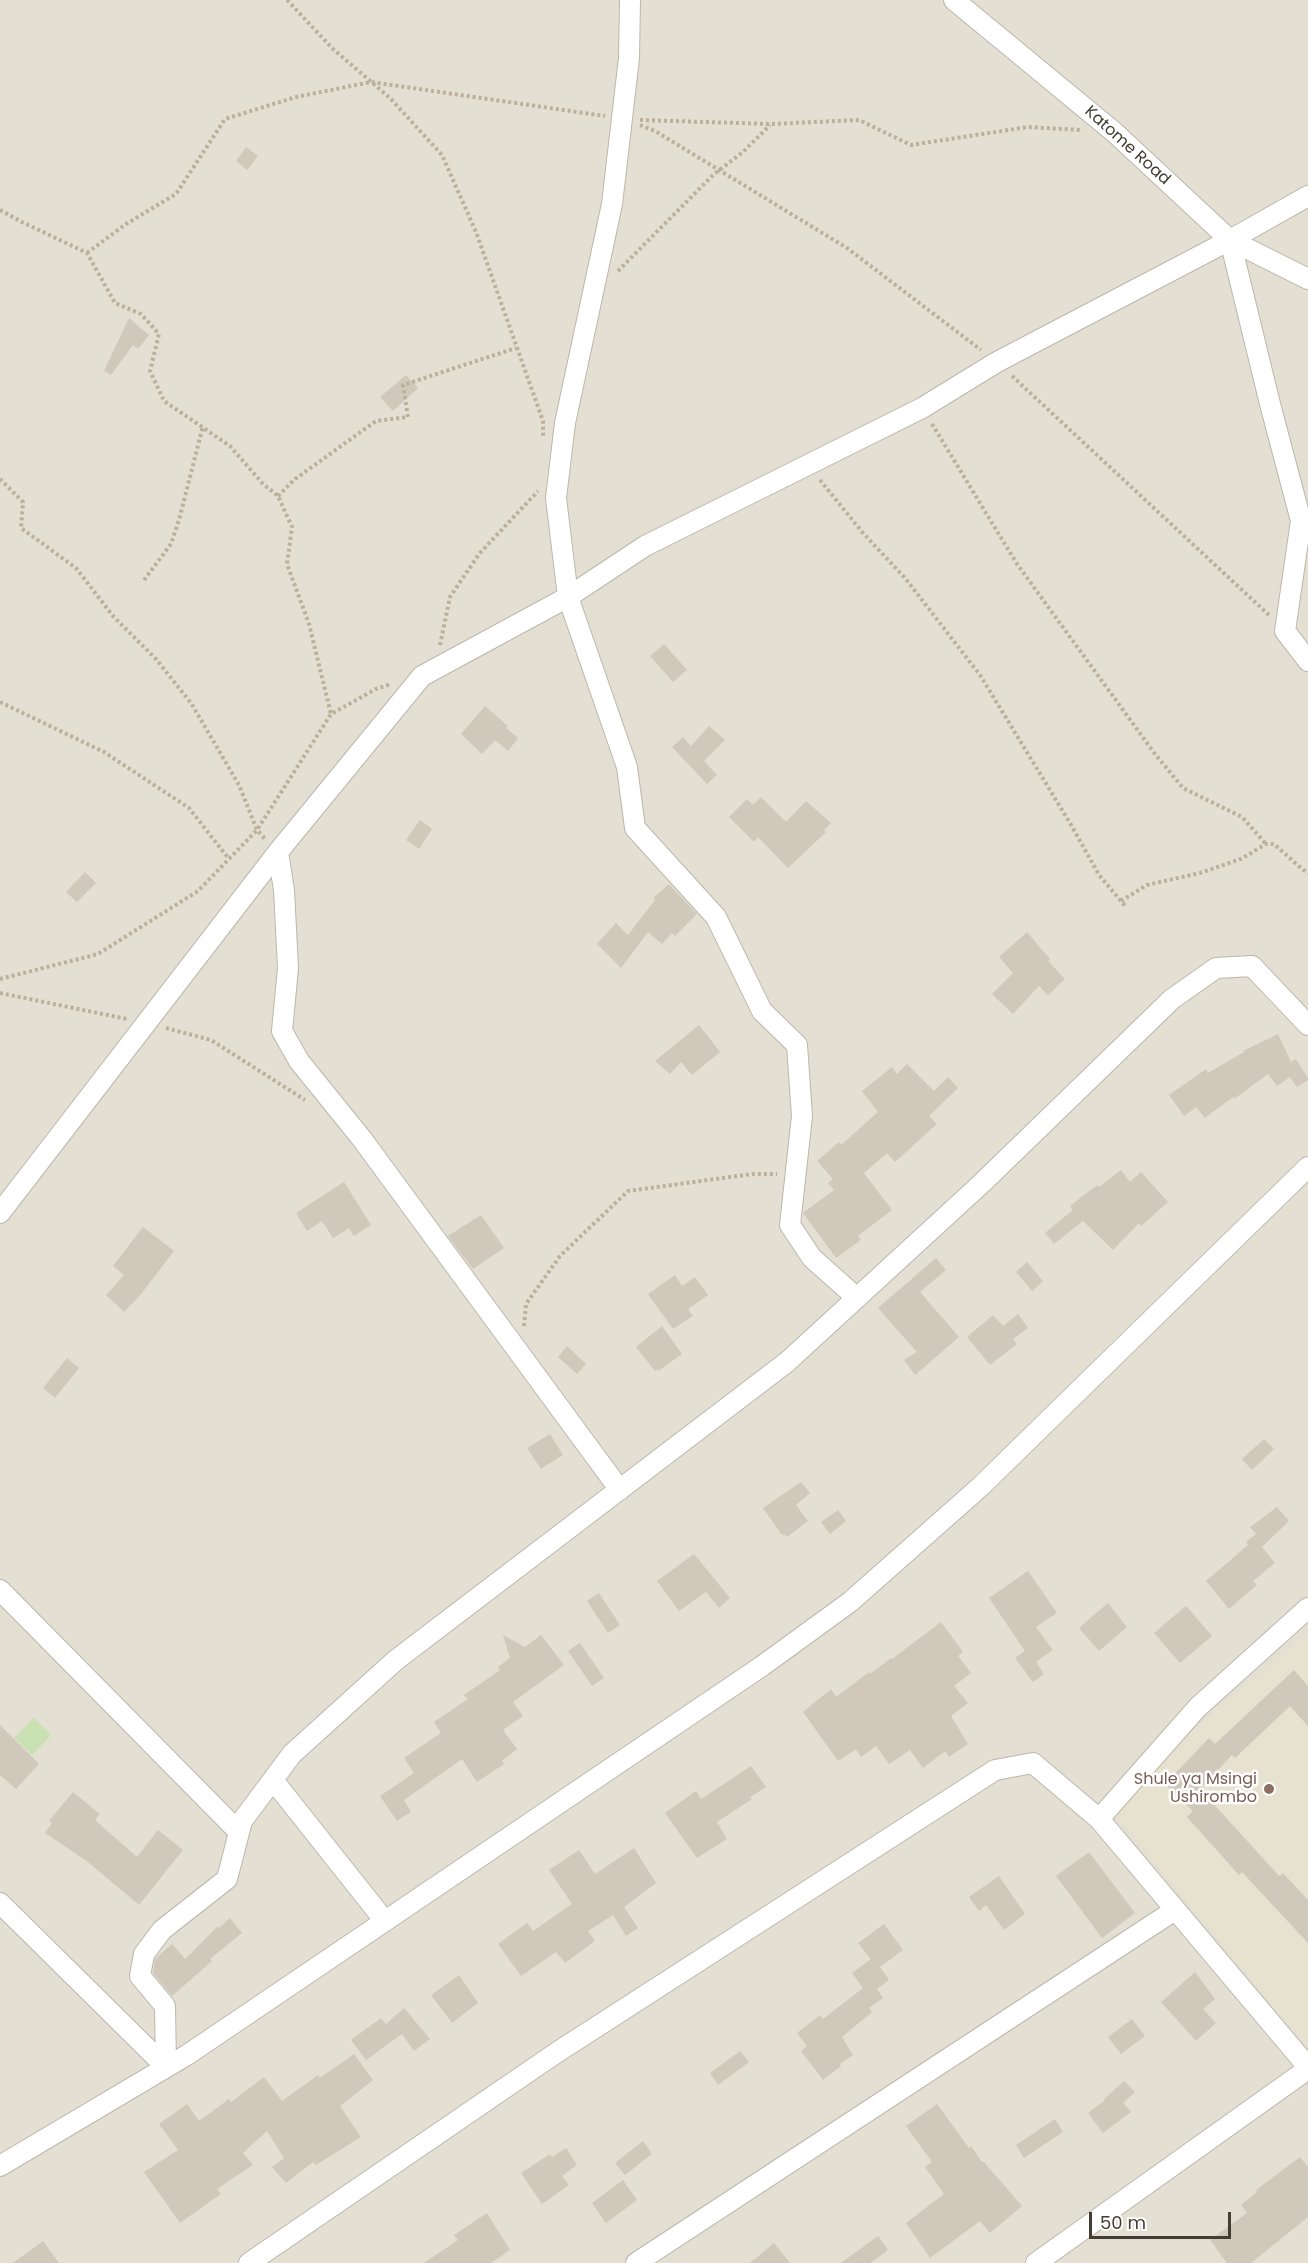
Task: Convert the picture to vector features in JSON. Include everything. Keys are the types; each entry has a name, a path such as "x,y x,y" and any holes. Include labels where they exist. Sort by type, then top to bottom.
{"street":[{"path":"630,0 629,58 612,204 565,423 556,498 568,597 627,767 634,828 716,917 762,1011 797,1045 802,1116 790,1225 812,1258 857,1298"},
{"name":"Katome Road","path":"954,0 1114,132 1230,240 1308,279"},
{"path":"0,1213 278,852 422,676 568,597 645,546 922,408 997,362 1230,240 1308,196"},
{"path":"1230,240 1301,521 1286,631 1308,661"},
{"path":"278,852 284,890 288,968 282,1031 299,1061 362,1139 620,1490"},
{"path":"166,2067 165,2006 140,1976 144,1954 162,1930 227,1879 242,1821 292,1754 396,1660 787,1362 981,1184 1172,999 1216,968 1252,966 1308,1025"},
{"path":"0,2166 166,2067 762,1666 850,1602 980,1487 1308,1167"},
{"path":"0,1590 239,1832"},
{"path":"1098,1819 1198,1707 1308,1608"},
{"path":"249,2263 556,2053 994,1770 1033,1763 1098,1819 1308,2068 1036,2263"},
{"path":"273,1780 384,1920"},
{"path":"0,1903 166,2067"},
{"path":"636,2263 1175,1910"}],"path":[{"path":"287,0 333,50 390,98 442,155 476,232 543,421 543,444"},
{"path":"87,253 126,224 176,195 225,119 296,97 371,82 622,119 771,124 859,120 911,145 1028,127 1082,130"},
{"path":"594,290 617,272 712,175 743,152 771,124"},
{"path":"0,210 87,253 115,303 141,314 159,334 150,371 164,402 230,446 263,484 278,496 292,526 287,564 309,624 331,714"},
{"path":"278,496 295,479 376,421 408,417 403,385 516,348"},
{"path":"922,408 1017,564 1155,754 1183,788 1242,817 1266,844"},
{"path":"144,580 171,544 203,426"},
{"path":"808,465 863,533 905,578 980,675 1099,875 1126,907"},
{"path":"0,479 23,502 21,528 44,542 76,568 113,616 156,659 191,703 239,785 257,830 278,852"},
{"path":"440,646 450,597 478,554 538,492 539,483"},
{"path":"0,979 98,954 198,891 257,830 331,714 376,689 422,676"},
{"path":"0,702 104,752 189,808 229,859"},
{"path":"1121,901 1147,885 1200,873 1241,860 1266,844 1274,844 1308,873"},
{"path":"0,993 147,1023 211,1040 315,1106"},
{"path":"521,1354 526,1304 560,1256 628,1191 752,1174 796,1175"}],"shaded area":[{"path":"0,0 1308,0 1308,2263 0,2263"},
{"path":"1308,1634 1308,2049 1105,1802"}],"green space":[{"path":"34,1718 51,1735 32,1755 14,1738"}],"building":[{"path":"246,147 258,156 247,170 236,161"},
{"path":"129,318 149,335 138,349 133,345 111,375 104,371"},
{"path":"406,375 418,388 393,411 380,397"},
{"path":"664,644 687,670 673,682 650,656"},
{"path":"485,706 518,738 508,751 495,740 482,754 461,734"},
{"path":"709,726 725,740 704,761 717,775 707,784 672,747 683,737 691,746"},
{"path":"761,797 786,822 806,801 831,823 824,830 826,832 788,868 758,837 754,842 729,817 747,799 753,805"},
{"path":"420,820 432,829 419,849 406,840"},
{"path":"85,872 96,883 77,902 66,892"},
{"path":"669,884 697,914 675,936 672,933 662,944 648,932 621,968 597,944 616,923 628,935 655,900 653,898"},
{"path":"1027,932 1050,959 1048,961 1065,979 1048,995 1039,986 1013,1014 992,994 1013,973 999,957"},
{"path":"699,1025 720,1052 692,1075 681,1062 670,1074 655,1061"},
{"path":"1278,1034 1291,1062 1296,1059 1308,1078 1297,1087 1290,1077 1277,1086 1268,1074 1205,1118 1196,1107 1184,1116 1169,1095 1206,1069 1208,1073 1243,1051"},
{"path":"907,1064 934,1091 948,1077 958,1088 929,1116 937,1124 895,1162 887,1153 864,1173 892,1210 858,1236 861,1240 836,1258 803,1213 834,1190 828,1183 833,1179 817,1161 839,1142 841,1145 878,1112 862,1091 892,1067 897,1074"},
{"path":"1121,1170 1130,1182 1141,1172 1168,1202 1141,1226 1139,1223 1113,1250 1083,1221 1054,1244 1045,1233 1073,1210 1070,1206"},
{"path":"344,1182 371,1225 354,1236 349,1228 333,1238 322,1221 307,1231 296,1213"},
{"path":"481,1215 504,1248 473,1269 448,1236"},
{"path":"143,1227 174,1251 124,1312 106,1295 124,1275 113,1266"},
{"path":"936,1258 946,1270 920,1292 959,1337 915,1375 904,1360 917,1352 878,1308"},
{"path":"1027,1262 1043,1281 1032,1291 1016,1272"},
{"path":"675,1275 682,1286 695,1277 708,1295 688,1309 693,1316 673,1329 648,1294"},
{"path":"1018,1314 1028,1328 1013,1339 1017,1344 990,1365 967,1337 993,1315 1003,1326"},
{"path":"662,1326 682,1354 655,1371 636,1347"},
{"path":"567,1346 586,1364 577,1374 558,1357"},
{"path":"67,1358 79,1368 55,1398 43,1388"},
{"path":"550,1434 563,1455 541,1469 527,1448"},
{"path":"1264,1439 1274,1449 1252,1470 1242,1459"},
{"path":"801,1482 810,1493 796,1505 808,1521 787,1537 782,1535 763,1508"},
{"path":"1277,1507 1289,1521 1262,1547 1275,1563 1253,1581 1257,1585 1229,1609 1206,1581 1248,1545 1246,1542 1256,1534 1250,1527"},
{"path":"838,1510 846,1521 830,1534 821,1522"},
{"path":"694,1554 730,1598 719,1608 706,1592 679,1611 657,1581"},
{"path":"1028,1571 1057,1613 1036,1627 1053,1650 1036,1662 1044,1674 1033,1682 1015,1658 1025,1651 989,1598"},
{"path":"599,1593 620,1625 608,1633 587,1601"},
{"path":"1108,1603 1127,1627 1099,1651 1079,1628"},
{"path":"1186,1606 1212,1636 1180,1663 1154,1633"},
{"path":"941,1622 963,1652 958,1656 971,1673 954,1686 968,1703 951,1716 968,1744 949,1757 945,1751 923,1768 910,1750 889,1764 876,1746 861,1757 856,1749 838,1761 803,1712 831,1689 836,1697"},
{"path":"503,1635 525,1647 541,1635 564,1665 513,1702 523,1716 503,1730 517,1749 502,1761 504,1764 477,1782 462,1759 404,1800 411,1812 397,1821 380,1796 414,1773 404,1758 441,1733 434,1722 468,1699 464,1695 500,1670 498,1667 510,1658"},
{"path":"580,1643 604,1678 592,1686 568,1651"},
{"path":"1294,1670 1308,1686 1308,1726 1290,1706 1235,1758 1232,1755 1200,1789 1279,1876 1283,1873 1308,1900 1308,1943 1242,1872 1239,1875 1187,1817 1193,1811 1165,1784 1209,1738 1215,1744"},
{"path":"0,1725 39,1764 16,1789 0,1775"},
{"path":"751,1766 766,1787 717,1822 727,1839 697,1858 665,1813 696,1791 701,1799"},
{"path":"73,1792 100,1814 95,1820 137,1857 158,1830 183,1850 139,1905 88,1862 45,1833 52,1823 49,1821"},
{"path":"634,1848 656,1883 624,1907 638,1928 626,1936 613,1915 588,1931 595,1941 565,1963 556,1952 521,1976 498,1944 527,1923 533,1931 572,1904 549,1870 579,1850 595,1874"},
{"path":"1089,1852 1135,1913 1102,1938 1056,1876"},
{"path":"999,1876 1025,1914 1004,1930 986,1905 979,1911 969,1897"},
{"path":"230,1918 242,1933 210,1959 212,1961 172,1996 153,1973 155,1959 172,1944 185,1959 218,1926 219,1928"},
{"path":"884,1924 903,1950 880,1967 889,1980 877,1989 883,1998 869,2008 872,2012 842,2037 853,2055 823,2080 801,2051 807,2046 797,2033 820,2015 823,2019 863,1988 852,1973 871,1959 858,1943"},
{"path":"1195,1972 1215,1999 1203,2009 1216,2023 1196,2041 1161,2002"},
{"path":"459,1975 478,2003 452,2023 431,1995"},
{"path":"404,2008 430,2039 414,2051 402,2034 366,2060 351,2040 381,2018 386,2024"},
{"path":"1132,2019 1145,2036 1121,2054 1108,2037"},
{"path":"740,2051 749,2062 718,2085 710,2073"},
{"path":"354,2054 373,2080 340,2106 361,2137 316,2165 313,2162 286,2183 272,2167 284,2158 267,2131 243,2153 253,2165 217,2189 221,2194 180,2223 144,2172 178,2150 159,2124 187,2104 199,2121 229,2099 231,2102 264,2077 282,2101 318,2075 320,2078"},
{"path":"1124,2081 1135,2092 1123,2103 1131,2112 1103,2133 1088,2113"},
{"path":"937,2104 969,2148 971,2146 982,2162 1022,2206 990,2233 980,2221 930,2258 906,2223 944,2194 925,2167 932,2162 906,2126"},
{"path":"1055,2119 1063,2132 1024,2158 1016,2145"},
{"path":"643,2141 652,2154 625,2175 615,2163"},
{"path":"566,2148 577,2165 562,2176 569,2185 542,2204 521,2173 550,2154 552,2157"},
{"path":"1300,2157 1308,2167 1308,2217 1251,2263 1227,2263 1210,2240 1247,2213 1241,2205 1257,2192 1256,2190"},
{"path":"623,2180 637,2200 606,2223 592,2203"},
{"path":"487,2213 510,2250 491,2263 424,2263 458,2240 454,2235"},
{"path":"878,2236 888,2250 870,2263 841,2263"},
{"path":"43,2241 59,2263 13,2263"},
{"path":"774,2243 790,2263 750,2263"}],"place":[{"name":"Shule ya Msingi Ushirombo","path":"1269,1789"}]}
